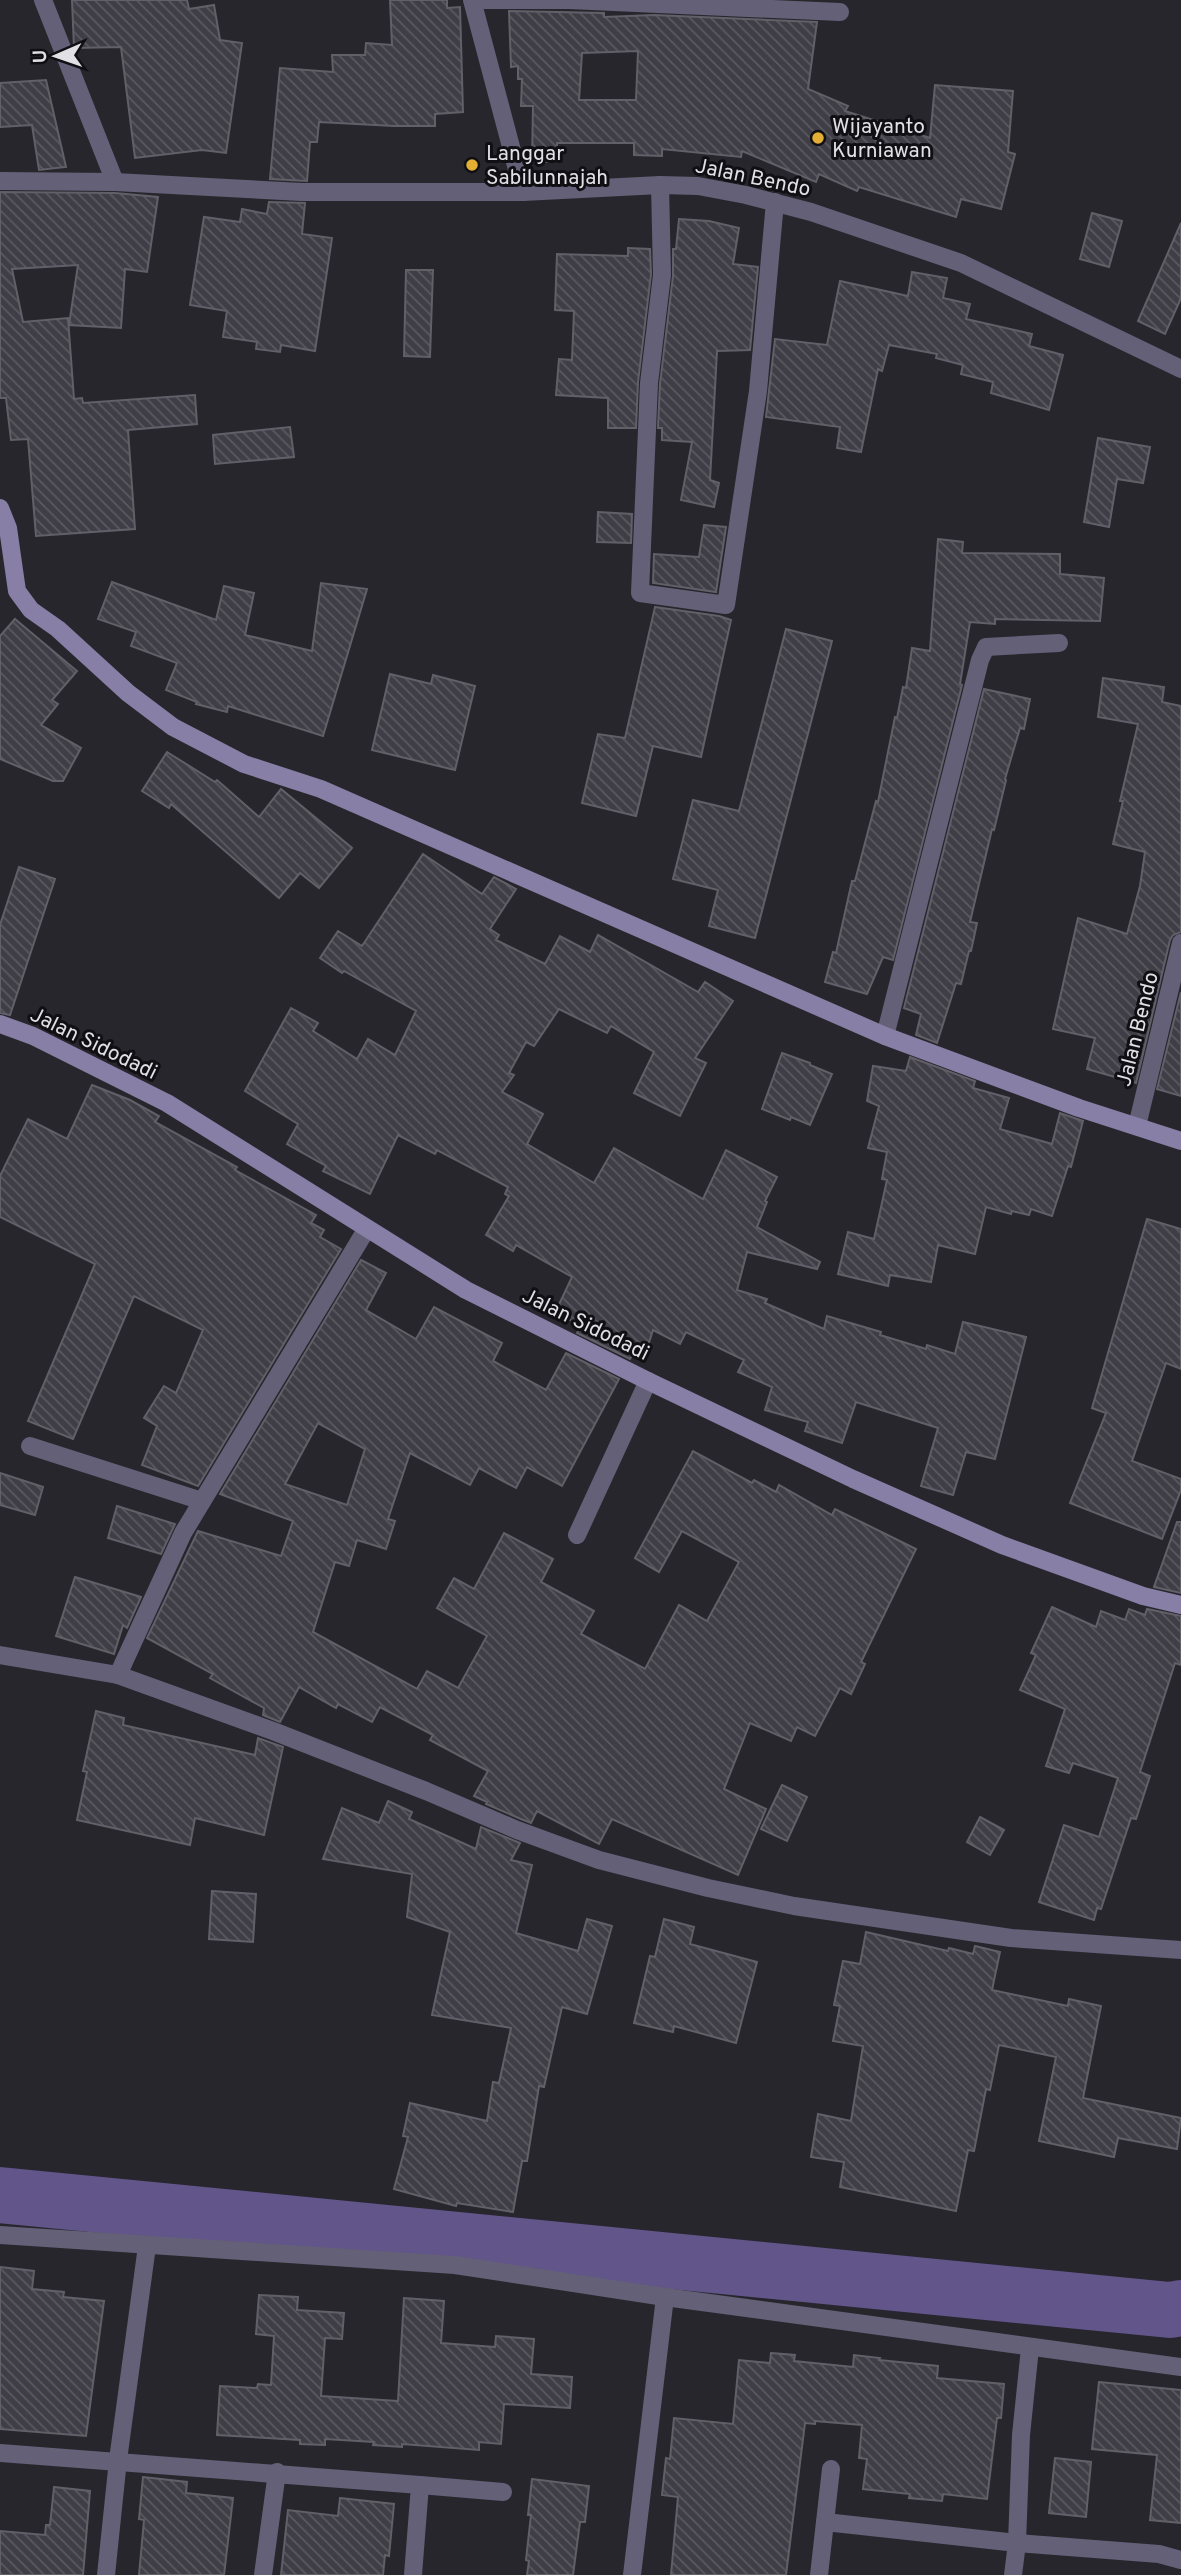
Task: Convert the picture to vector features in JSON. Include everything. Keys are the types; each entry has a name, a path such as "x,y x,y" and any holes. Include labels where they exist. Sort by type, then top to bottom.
{"street":[{"path":"43,0 115,182"},
{"path":"523,192 473,0 569,0 840,12"},
{"name":"Jalan Bendo","path":"0,181 115,182 302,192 523,192 660,185 698,186 811,212 961,263 1181,369"},
{"path":"660,185 662,275 649,383 640,593 726,605 758,391 775,202"},
{"path":"0,508 8,528 17,591 31,610 58,629 128,693 173,727 244,764 321,789 885,1036 1079,1108 1181,1140"},
{"path":"0,591 14,575"},
{"path":"885,1036 980,660 986,648 1059,643"},
{"name":"Jalan Bendo","path":"1137,1126 1181,943"},
{"name":"Jalan Sidodadi","path":"0,1024 33,1036 167,1103 366,1230 466,1290 648,1381 853,1479 1002,1545 1143,1596 1181,1605"},
{"path":"118,1675 183,1533 366,1230"},
{"path":"578,1535 648,1381"},
{"path":"30,1446 202,1501"},
{"path":"0,1655 118,1675 273,1731 517,1830 611,1864 806,1908 1011,1938 1181,1950"},
{"path":"0,2235 455,2265 665,2297 1181,2367"},
{"path":"106,2575 118,2460 147,2246"},
{"path":"632,2575 665,2297"},
{"path":"1013,2575 1017,2543 1021,2435 1030,2348"},
{"path":"0,2453 277,2472 503,2492"},
{"path":"819,2575 831,2469"},
{"path":"263,2575 277,2472"},
{"path":"413,2575 420,2485"},
{"path":"825,2522 1017,2543 1159,2554 1181,2560"}],"building":[{"path":"72,0 187,0 189,9 214,5 220,40 242,43 226,153 202,150 135,158 121,47 74,48"},
{"path":"390,0 447,0 447,8 460,7 463,112 435,114 435,126 319,122 317,142 310,142 307,181 270,179 280,68 333,72 332,55 365,55 366,43 392,45"},
{"path":"509,11 604,13 604,17 654,15 817,22 808,89 848,106 845,111 930,138 935,85 1013,91 1008,152 1015,154 1001,209 961,199 956,217 859,187 857,191 819,174 816,182 742,151 741,157 662,149 662,156 634,155 634,143 557,143 557,162 532,162 533,106 521,106 522,79 518,79 518,66 511,67","holes":["638,51 636,100 579,100 582,53"]},
{"path":"46,80 66,167 39,170 32,125 0,127 0,83"},
{"path":"0,192 115,193 158,197 147,272 125,269 121,328 69,325 78,265 12,269 23,322 68,318 74,399 82,398 83,403 195,395 197,424 128,430 135,529 36,536 28,439 11,440 6,398 0,398"},
{"path":"269,202 305,203 302,234 332,238 315,351 281,345 280,352 256,349 257,342 223,337 227,311 190,305 204,217 240,222 242,209 267,214"},
{"path":"1092,213 1122,221 1109,267 1080,259"},
{"path":"679,219 709,221 739,228 733,264 758,267 750,350 717,351 710,480 719,483 714,507 681,500 692,442 662,440 662,428 658,428 660,384 673,276 673,249 676,249"},
{"path":"1181,223 1181,298 1165,334 1138,321"},
{"path":"628,248 650,249 651,274 638,382 636,428 608,428 608,398 556,395 559,359 572,360 574,311 555,310 557,254 628,256"},
{"path":"406,270 433,270 430,357 404,356"},
{"path":"912,272 947,278 943,298 970,304 966,319 1032,334 1029,346 1063,355 1049,410 991,393 993,382 961,374 963,365 936,358 937,354 889,345 882,371 878,369 861,452 837,448 840,427 766,417 775,339 827,345 840,281 908,296"},
{"path":"290,427 294,457 215,464 213,435"},
{"path":"1098,438 1150,447 1143,483 1117,479 1109,527 1084,522"},
{"path":"598,512 632,514 631,543 597,542"},
{"path":"704,525 726,527 716,592 653,583 654,554 699,557"},
{"path":"938,539 963,542 962,553 1060,554 1060,574 1104,578 1100,621 995,619 995,624 970,622 960,684 962,685 893,960 883,957 867,994 825,982 833,952 836,953 852,881 855,881 876,801 878,802 895,717 897,718 903,687 906,688 912,648 930,651"},
{"path":"112,582 216,620 224,586 254,593 245,635 312,651 321,583 367,589 323,736 228,706 227,712 196,704 197,702 166,690 177,663 131,646 136,632 98,619"},
{"path":"655,607 731,620 701,757 653,746 636,816 582,803 598,734 625,738"},
{"path":"15,619 77,671 52,700 58,704 41,725 81,748 63,781 53,781 0,759 0,636"},
{"path":"786,629 832,641 755,938 709,926 718,890 673,879 693,800 739,811"},
{"path":"390,674 431,684 433,675 475,686 455,770 372,750"},
{"path":"1103,678 1164,687 1162,702 1181,706 1181,932 1173,935 1170,940 1136,1083 1087,1069 1095,1038 1053,1029 1078,918 1127,934 1140,886 1145,852 1113,844 1138,724 1098,717"},
{"path":"984,689 1030,699 1024,729 1020,728 1005,779 970,922 977,923 971,951 961,984 956,983 937,1043 916,1035 921,1014 904,1008"},
{"path":"167,752 215,782 217,780 259,817 281,789 352,848 319,888 300,873 279,898 171,804 169,808 142,791"},
{"path":"423,854 482,894 494,877 516,889 490,929 499,935 496,940 545,964 560,936 590,952 598,935 698,992 705,982 733,1001 695,1058 706,1063 680,1116 634,1093 654,1052 611,1026 607,1033 559,1009 534,1046 526,1042 509,1073 514,1075 502,1092 543,1114 527,1144 594,1183 614,1148 703,1199 726,1150 777,1177 765,1201 767,1202 757,1227 820,1262 817,1269 747,1252 737,1290 767,1299 765,1303 824,1329 827,1316 926,1349 927,1345 955,1354 963,1322 1026,1337 995,1459 966,1452 953,1495 921,1486 938,1428 856,1402 842,1443 805,1431 808,1422 765,1410 772,1387 738,1372 744,1360 686,1332 680,1344 653,1330 645,1355 634,1352 630,1359 577,1333 581,1325 555,1313 572,1277 516,1245 513,1251 486,1235 509,1196 505,1194 508,1187 437,1150 435,1154 398,1135 370,1194 323,1171 326,1166 287,1144 298,1124 245,1091 291,1008 318,1023 313,1031 357,1059 368,1039 395,1055 416,1011 344,971 342,973 320,958 338,931 362,946"},
{"path":"19,867 55,879 10,1015 0,1013 0,925"},
{"path":"1181,992 1181,1096 1157,1089"},
{"path":"782,1053 832,1074 810,1125 762,1109"},
{"path":"910,1057 975,1081 973,1088 1009,1098 1000,1129 1052,1144 1060,1113 1083,1121 1071,1167 1068,1166 1052,1216 1031,1209 1029,1215 1012,1211 1011,1214 986,1207 975,1254 938,1245 931,1282 890,1275 888,1286 838,1274 848,1232 874,1239 887,1180 882,1179 887,1152 868,1148 879,1106 867,1101 873,1066 906,1071"},
{"path":"92,1085 130,1100 159,1116 155,1122 316,1215 311,1223 324,1230 320,1237 341,1249 198,1486 142,1465 157,1426 144,1418 164,1386 176,1393 203,1330 134,1296 73,1439 28,1421 95,1264 0,1217 0,1176 28,1119 67,1139"},
{"path":"1147,1219 1181,1229 1181,1369 1166,1363 1132,1461 1181,1479 1181,1490 1162,1539 1070,1503 1106,1413 1092,1408"},
{"path":"361,1260 386,1273 366,1310 416,1339 434,1307 502,1343 493,1361 546,1390 566,1353 619,1379 562,1486 527,1467 516,1488 479,1468 470,1485 410,1453 388,1519 395,1521 386,1549 357,1540 349,1566 335,1562 313,1632 417,1689 427,1671 458,1688 487,1636 437,1608 454,1578 474,1589 504,1533 553,1559 541,1582 594,1611 581,1634 645,1669 679,1605 707,1621 739,1562 682,1531 659,1572 635,1558 693,1451 752,1483 754,1480 776,1492 779,1485 832,1515 835,1509 916,1549 861,1662 865,1664 851,1694 840,1688 815,1736 797,1727 791,1741 750,1723 724,1789 766,1809 738,1875 612,1819 599,1844 537,1811 531,1823 521,1819 474,1796 488,1771 430,1740 433,1735 380,1707 372,1722 338,1704 336,1708 299,1687 280,1722 263,1715 264,1708 210,1678 213,1674 147,1638 198,1531 281,1556 293,1521 220,1494","holes":["318,1423 365,1449 347,1505 285,1484"]},
{"path":"0,1473 43,1487 35,1515 0,1505"},
{"path":"117,1506 175,1524 161,1554 108,1538"},
{"path":"1177,1522 1181,1522 1181,1593 1154,1587"},
{"path":"75,1577 141,1597 127,1628 123,1625 114,1654 56,1636"},
{"path":"1052,1607 1096,1627 1101,1611 1125,1620 1129,1609 1145,1615 1147,1609 1181,1616 1181,1665 1175,1663 1140,1772 1150,1776 1136,1819 1131,1818 1101,1909 1097,1908 1094,1920 1039,1902 1064,1825 1099,1837 1118,1778 1073,1763 1069,1773 1046,1766 1065,1709 1020,1690 1036,1655 1031,1653"},
{"path":"96,1711 124,1718 123,1725 255,1755 258,1738 283,1747 264,1835 195,1818 190,1845 77,1820 87,1772 83,1771"},
{"path":"782,1785 807,1797 787,1841 761,1829"},
{"path":"388,1801 412,1812 409,1819 476,1849 481,1827 520,1843 511,1860 532,1865 516,1933 578,1951 587,1919 612,1926 587,2014 562,2007 544,2087 539,2086 527,2161 522,2161 513,2212 457,2203 456,2206 394,2189 408,2137 403,2136 410,2103 487,2121 493,2082 499,2083 511,2028 432,2015 450,1932 407,1917 412,1874 323,1859 342,1808 379,1823"},
{"path":"980,1817 1004,1830 990,1855 967,1842"},
{"path":"212,1891 256,1894 253,1942 209,1939"},
{"path":"664,1919 694,1927 690,1944 757,1962 736,2043 674,2026 673,2032 634,2023 650,1956 655,1957"},
{"path":"866,1932 948,1951 949,1948 973,1954 975,1946 1000,1952 992,1990 1068,2006 1069,1999 1101,2006 1083,2098 1181,2118 1177,2149 1118,2138 1114,2157 1039,2141 1056,2057 999,2045 990,2090 986,2089 974,2151 968,2150 956,2211 840,2187 844,2162 811,2157 818,2114 851,2121 863,2046 833,2041 840,2006 834,2005 843,1961 860,1964"},
{"path":"0,2267 34,2271 32,2289 64,2292 63,2297 104,2301 86,2436 0,2429"},
{"path":"259,2295 298,2297 297,2310 344,2313 342,2339 325,2338 321,2396 398,2401 404,2298 444,2301 441,2343 495,2347 496,2336 534,2339 531,2374 572,2377 570,2408 504,2404 501,2444 479,2442 479,2450 402,2444 402,2447 373,2445 374,2442 325,2439 325,2445 300,2444 300,2440 217,2435 220,2386 257,2388 258,2384 271,2385 274,2336 256,2334"},
{"path":"771,2353 795,2355 794,2361 853,2367 854,2355 880,2358 879,2360 938,2366 937,2378 1004,2384 987,2499 943,2494 942,2501 909,2498 910,2494 863,2489 867,2459 859,2458 862,2425 815,2421 815,2424 805,2423 786,2575 671,2575 678,2497 662,2495 666,2458 670,2459 674,2418 733,2424 739,2360 770,2363"},
{"path":"1099,2382 1181,2390 1181,2523 1150,2520 1157,2455 1092,2449"},
{"path":"1055,2458 1091,2462 1086,2517 1049,2513"},
{"path":"143,2477 187,2482 186,2493 233,2498 224,2575 139,2575 144,2520 139,2519"},
{"path":"532,2479 589,2486 585,2522 580,2522 573,2575 527,2575 531,2515 528,2515"},
{"path":"54,2487 90,2491 83,2575 0,2575 0,2531 45,2535 46,2525 50,2525"},
{"path":"340,2498 394,2504 389,2556 385,2555 383,2575 281,2575 288,2510 338,2516"}],"waterway":[{"path":"0,2195 1170,2310 1181,2308"}],"place":[{"name":"Wijayanto Kurniawan","path":"818,138"},
{"name":"Langgar Sabilunnajah","path":"472,165"}]}
